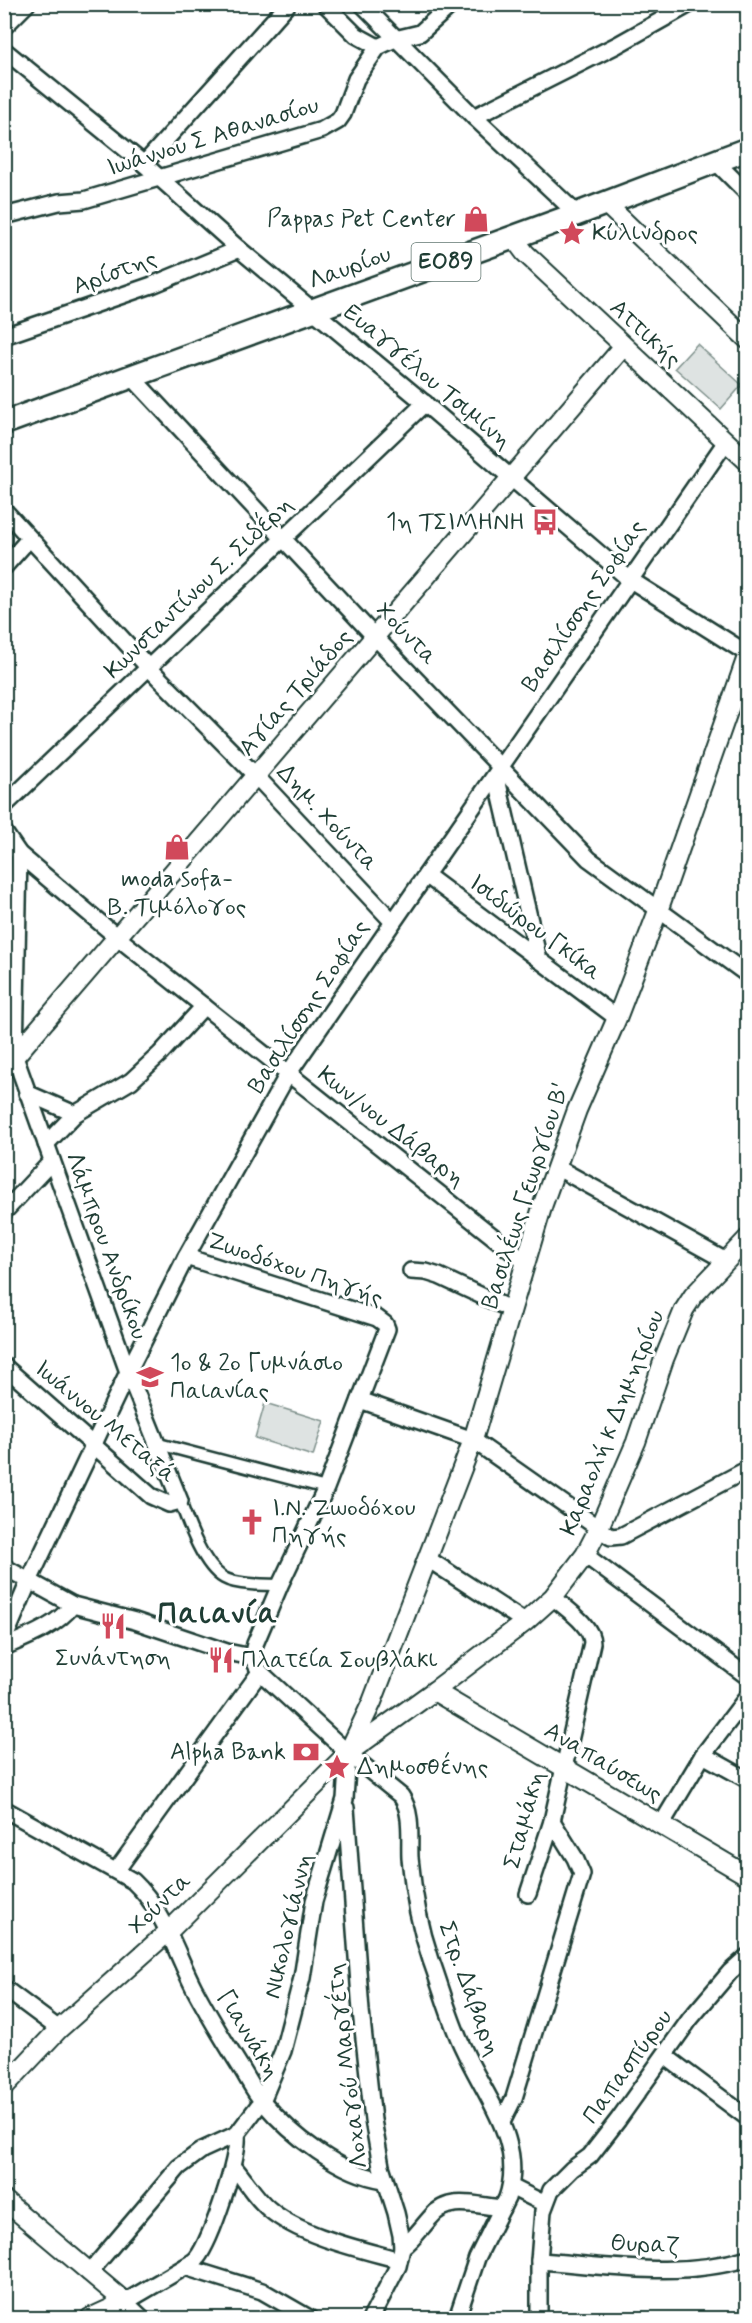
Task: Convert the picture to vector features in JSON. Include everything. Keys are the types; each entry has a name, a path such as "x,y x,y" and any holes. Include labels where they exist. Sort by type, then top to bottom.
{"main road":[{"name":"Λαυρίου","path":"4,423 577,214 747,149"}],"street":[{"path":"4,27 27,4"},
{"path":"144,164 288,4"},
{"path":"325,4 357,35 378,46 420,33 452,4"},
{"path":"474,117 617,45 690,4"},
{"path":"365,6 474,117 577,214"},
{"name":"Ιωάννου Σ Αθανασίου","path":"4,216 58,202 84,200 161,179 300,138 332,125 343,114 356,79 378,46"},
{"name":"Ευαγγέλου Τσιμίνη","path":"4,50 144,164 239,249 425,403 629,579 747,654"},
{"path":"715,161 747,194"},
{"path":"605,203 747,340"},
{"name":"Αττικής","path":"513,237 525,253 747,462"},
{"name":"Αρίστης","path":"4,336 152,285 239,249"},
{"name":"Αγίας Τριάδος","path":"8,1058 117,937 623,347"},
{"name":"Χούντα","path":"132,377 499,772 589,859 747,975"},
{"name":"Κωνσταντίνου Σ. Σιδέρη","path":"4,806 425,403"},
{"name":"Βασιλίσσης Σοφίας","path":"4,1640 29,1581 128,1372 186,1257 288,1074 499,772 629,579 726,443"},
{"name":"Δημ. Χούντα","path":"4,510 149,668 256,776 393,922"},
{"path":"4,567 29,539"},
{"name":"Βασιλέως Γεωργίου Β'","path":"348,1754 372,1702 473,1440 525,1262 556,1167 658,911 747,654"},
{"path":"499,772 539,960"},
{"name":"Κων/νου Δάβαρη","path":"4,832 19,854 117,937 525,1262"},
{"name":"Λάμπρου Ανδρίκου","path":"19,854 8,1058 27,1093 128,1372 192,1532 213,1569 225,1579 280,1586"},
{"name":"Ισιδώρου Γκίκα","path":"426,874 617,1018"},
{"path":"46,1144 75,1114 131,1081 160,1054 204,1006"},
{"path":"27,1093 75,1114"},
{"path":"4,1212 52,1161"},
{"path":"556,1167 726,1261"},
{"name":"Καραολή κ Δημητρίου","path":"348,1754 525,1622 553,1597 585,1555 598,1530 636,1442 664,1359 684,1310 693,1296 747,1238"},
{"name":"Ζωοδόχου Πηγής","path":"186,1257 377,1318 385,1324 387,1329 360,1400"},
{"path":"411,1271 439,1276 512,1310"},
{"name":"Ιωάννου Μεταξά","path":"4,1366 151,1496 169,1504 180,1501"},
{"path":"4,1567 73,1605 228,1652 252,1657 255,1644 280,1586 326,1488 360,1400 473,1440 611,1537 621,1536 747,1469"},
{"path":"155,1443 326,1488"},
{"path":"585,1555 747,1677"},
{"path":"428,1559 525,1622"},
{"name":"Σταμάκη","path":"528,1894 552,1821 592,1637 587,1628 553,1597"},
{"path":"4,1647 44,1630 58,1621 73,1605"},
{"name":"Στρ. Δάβαρη","path":"252,1657 260,1672 348,1754 401,1796 406,1803 411,1859 423,1937 463,2049 502,2122 514,2163 511,2187"},
{"path":"116,1872 260,1672"},
{"name":"Αναπαύσεως","path":"434,1691 747,1876"},
{"path":"661,1825 703,1755 747,1696"},
{"name":"Χούντα","path":"4,2087 59,2029 169,1931 348,1754"},
{"name":"Νικολογιάννη","path":"89,2273 185,2160 237,2134 262,2101 283,2050 302,1978 314,1901 345,1799 348,1754"},
{"path":"703,1755 747,1780"},
{"name":"Λοχαγού Μαργέτη","path":"345,1799 362,2022 373,2120 384,2180 400,2225 401,2254 392,2281 371,2319"},
{"name":"Γιαννάκη","path":"4,1809 133,1881 148,1895 169,1931 194,1987 223,2041 262,2101 295,2134 340,2165 384,2180"},
{"path":"502,2122 514,2098 582,1874 552,1821"},
{"name":"Παπασπύρου","path":"545,2204 551,2190 572,2169 590,2156 690,2019 730,1972 747,1956"},
{"path":"4,1988 59,2029"},
{"path":"665,2056 747,2118"},
{"path":"90,2319 124,2310 196,2259 209,2234 233,2166 237,2134"},
{"path":"233,2166 268,2209 290,2222 324,2238 401,2254 433,2214 447,2204 466,2203 502,2208"},
{"path":"457,2319 477,2259 511,2187 545,2204 539,2261 539,2319"},
{"path":"4,2200 89,2273 124,2310 142,2319"},
{"name":"Θυραζ","path":"539,2261 641,2271 669,2271 710,2267 747,2258"},
{"path":"185,2266 262,2291 309,2319"}],"shaded area":[{"path":"697,344 742,385 721,409 675,368"},
{"path":"265,1403 324,1421 313,1456 255,1438"}],"place":[{"name":"Pappas Pet Center","path":"476,219"},
{"name":"Κύλινδρος","path":"572,233"},
{"name":"1η ΤΣΙΜΗΝΗ","path":"545,522"},
{"name":"moda sofa- Β. Τιμόλογος","path":"177,847"},
{"name":"1ο & 2ο Γυμνάσιο Παιανίας","path":"150,1377"},
{"name":"Ι.Ν. Ζωοδόχου Πηγής","path":"252,1522"},
{"name":"Συνάντηση","path":"113,1626"},
{"name":"Πλατεία Σουβλάκι","path":"221,1660"},
{"name":"Alpha Bank","path":"306,1752"},
{"name":"Δημοσθένης","path":"337,1767"}],"district":[{"name":"Παιανία","path":"218,1614"}]}
